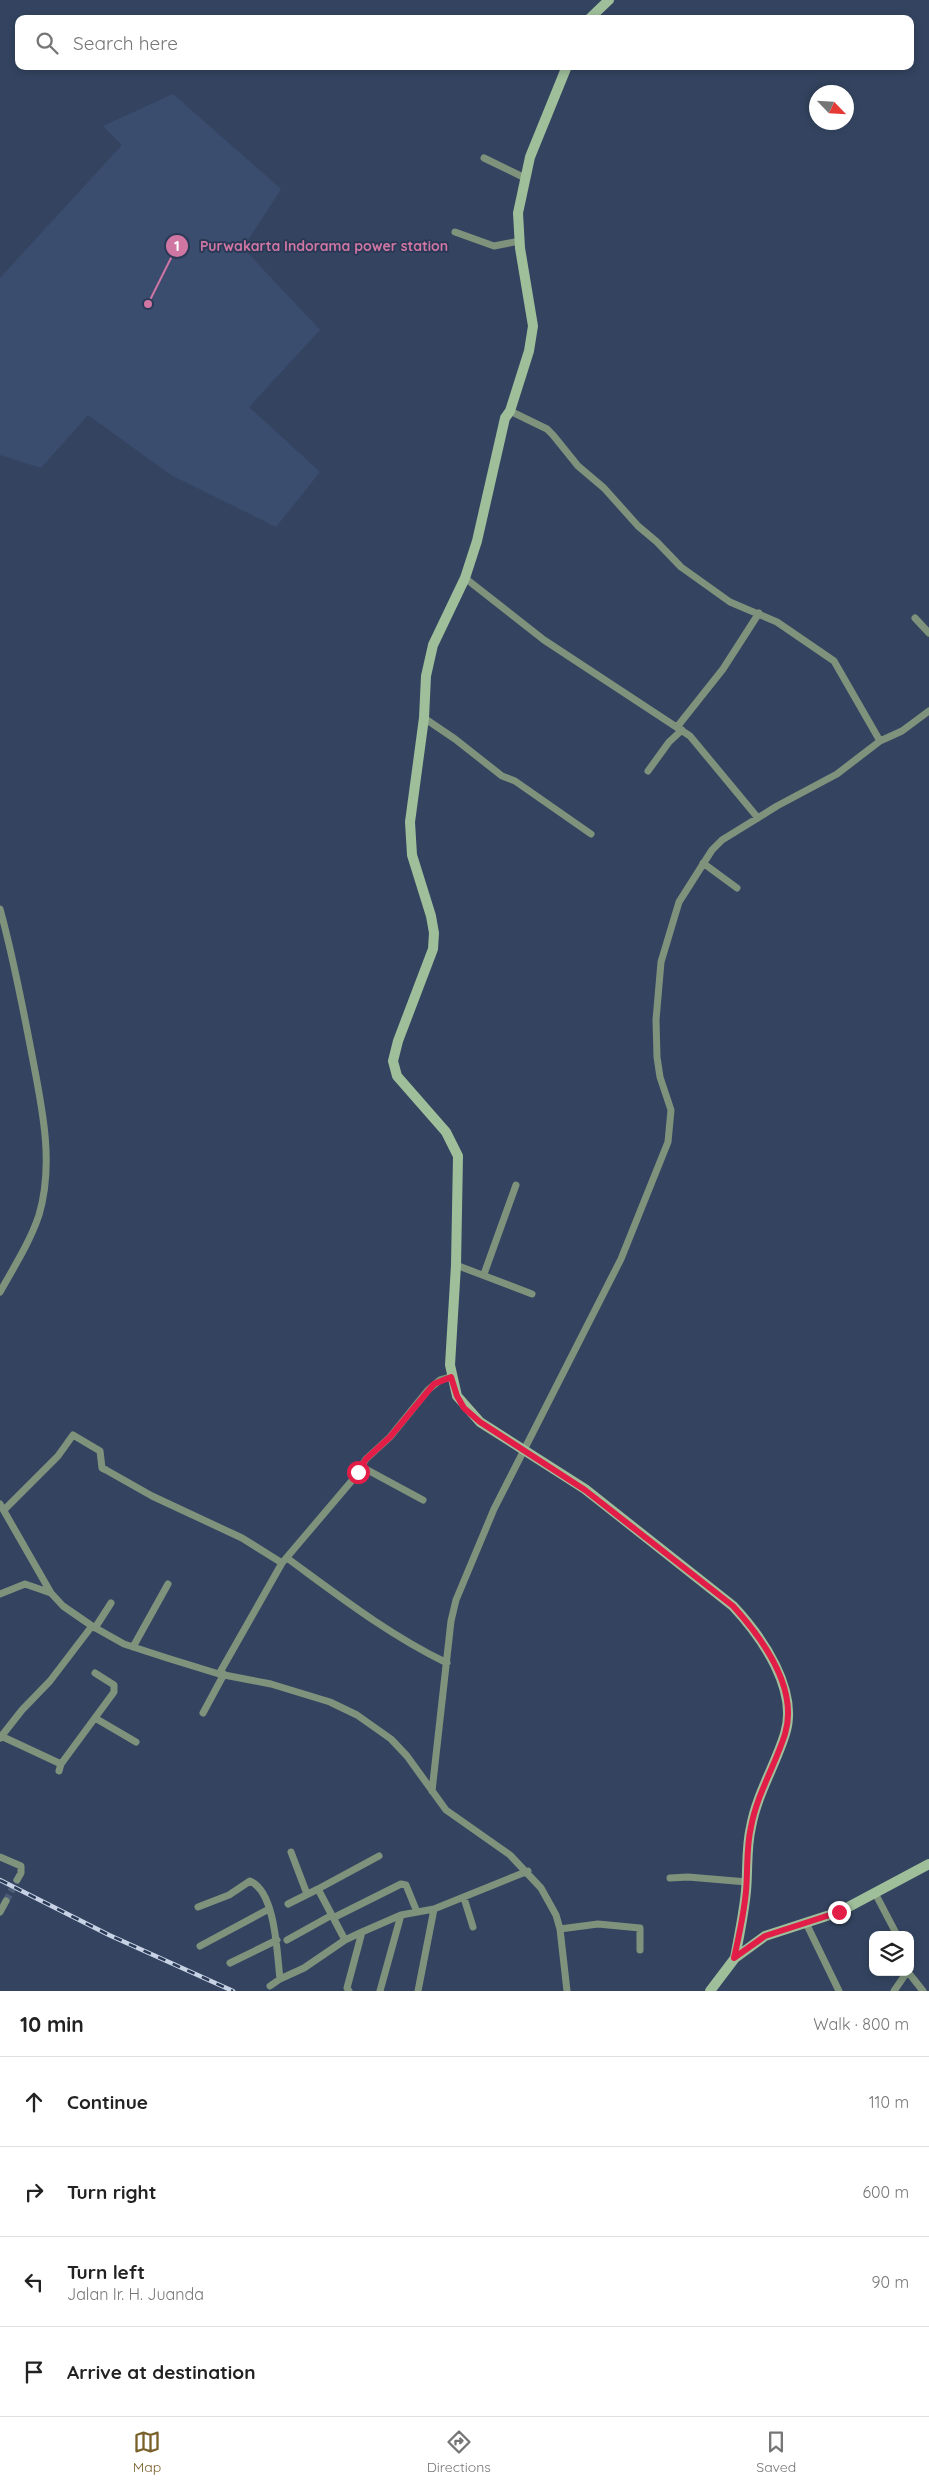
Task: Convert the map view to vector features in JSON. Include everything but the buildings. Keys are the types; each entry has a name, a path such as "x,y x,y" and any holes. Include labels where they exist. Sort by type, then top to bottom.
{"street":[{"path":"593,15 610,0"},
{"path":"565,70 535,142 525,178 517,222 533,326 529,351 510,411 505,418 477,541 465,578 433,645 426,676 424,718 411,811 411,844 431,916 434,933 433,949 398,1042 393,1061 397,1076 446,1132 458,1156 456,1265 450,1365 451,1377 457,1396 471,1414 585,1490 733,1606 748,1624 775,1664 787,1700 788,1720 785,1735 753,1816 749,1839 747,1882 734,1958"},
{"path":"484,158 525,178"},
{"path":"455,232 494,246 520,241"},
{"path":"510,411 541,426 553,435 578,466 604,488 638,526 657,542 681,567 730,602 759,612 800,636 834,661 880,741"},
{"path":"465,578 544,640 680,729 709,758 758,818"},
{"path":"648,771 723,669 759,612"},
{"path":"915,618 929,633"},
{"path":"432,1791 456,1600 494,1509 621,1259 668,1142 672,1110 660,1076 655,1041 661,962 674,913 703,863 722,840 837,774 880,741 902,730 929,711"},
{"path":"424,718 455,738 502,776 515,781 591,834"},
{"path":"703,863 737,888"},
{"path":"0,910 27,1022 43,1113 46,1156 39,1214 31,1235 0,1292"},
{"path":"484,1274 516,1185"},
{"path":"456,1265 484,1274 532,1294"},
{"path":"203,1712 284,1560 434,1384 451,1377"},
{"path":"447,1663 419,1650 284,1560 152,1496 102,1468 100,1451 74,1435 58,1456 2,1507 51,1592 63,1606 93,1627 133,1647 222,1674 299,1692 350,1711 391,1739 407,1756 450,1815 494,1843 528,1872 548,1900 560,1929 567,1991"},
{"path":"362,1467 423,1500"},
{"path":"0,1594 25,1584 51,1592"},
{"path":"133,1647 168,1584"},
{"path":"95,1673 115,1688 108,1702 60,1768 1,1737 54,1676 111,1602"},
{"path":"95,1718 136,1742"},
{"path":"291,1852 307,1894"},
{"path":"288,1904 379,1856"},
{"path":"0,1857 21,1866 22,1873 17,1880"},
{"path":"710,1991 734,1958 765,1936 839,1912 929,1864"},
{"path":"270,1986 280,1979 304,1968 345,1940 362,1932 401,1915 434,1909 528,1872"},
{"path":"670,1878 688,1877 747,1882"},
{"path":"198,1908 229,1895 250,1881 265,1894 277,1940 280,1979"},
{"path":"288,1940 333,1916 401,1884 406,1885 417,1912"},
{"path":"318,1889 345,1940"},
{"path":"876,1893 895,1931"},
{"path":"464,1898 473,1927"},
{"path":"0,1912 6,1901"},
{"path":"200,1946 269,1908"},
{"path":"418,1991 434,1909"},
{"path":"380,1991 401,1915"},
{"path":"806,1923 839,1991"},
{"path":"560,1929 598,1924 642,1928 640,1950"},
{"path":"349,1991 347,1988 362,1932"},
{"path":"230,1963 277,1940"},
{"path":"894,1991 904,1976"},
{"path":"910,1976 922,1991"}],"shaded area":[{"path":"173,94 281,189 243,248 320,330 249,407 320,472 276,527 171,475 88,415 41,468 0,455 0,278 122,145 103,126"}],"tunnel":[{"path":"6,1901 17,1880"}],"railway":[{"path":"0,1880 109,1935 233,1991"}],"place":[{"name":"Purwakarta Indorama power station","path":"148,304"}],"route":[{"path":"358,1472 366,1459 390,1437 428,1390 440,1380 451,1377 457,1396 464,1408 480,1422 585,1490 733,1606 748,1624 775,1664 787,1700 788,1714 785,1735 760,1796 750,1828 745,1903 734,1958 765,1936 839,1912"}]}
